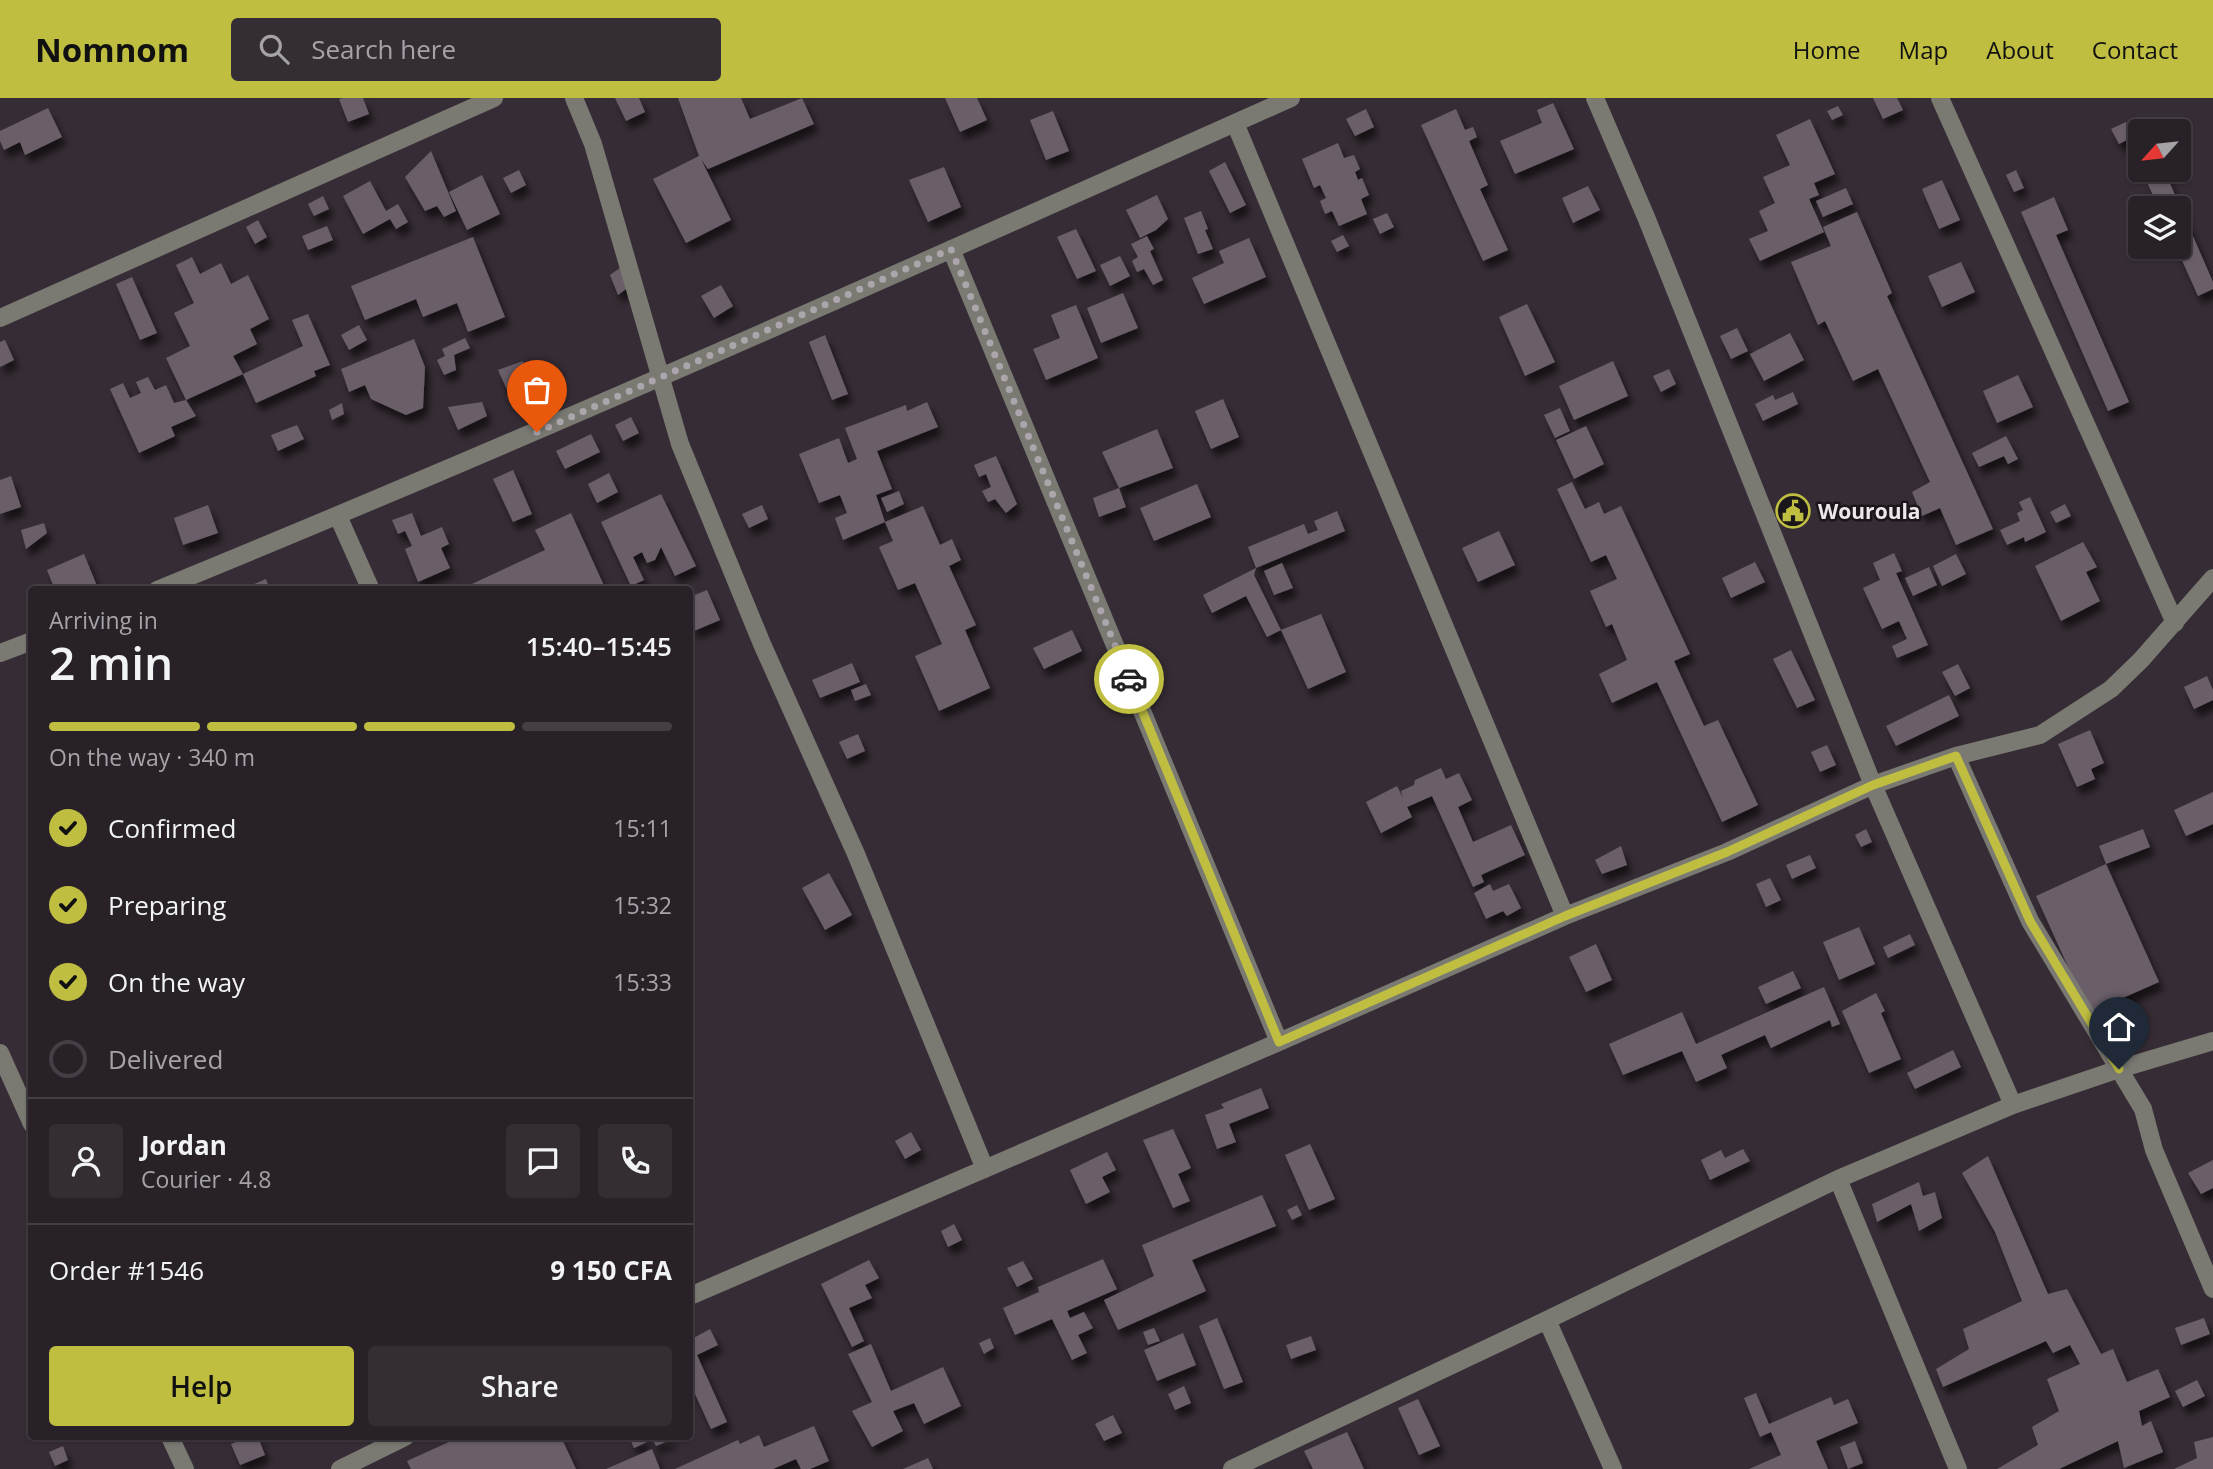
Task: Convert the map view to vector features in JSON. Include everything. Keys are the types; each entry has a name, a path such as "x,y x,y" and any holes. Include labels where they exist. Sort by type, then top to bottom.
{"street":[{"path":"0,318 494,98"},
{"path":"574,98 593,144 680,444 762,643 856,854 985,1169"},
{"path":"168,586 661,379 1291,98"},
{"path":"1595,98 1646,217 1873,785 2013,1105"},
{"path":"1940,98 2175,623"},
{"path":"1235,123 1565,916"},
{"path":"951,249 1279,1042"},
{"path":"338,516 369,586"},
{"path":"693,1292 985,1169 1565,916 1727,852 1873,785 1956,756 2040,735 2111,689 2175,623 2213,578"},
{"path":"0,653 28,642"},
{"path":"1956,756 2030,921 2143,1108 2154,1150 2213,1289"},
{"path":"1231,1469 1838,1179 2013,1105 2213,1041"},
{"path":"0,1053 28,1115"},
{"path":"1838,1179 1958,1469"},
{"path":"1547,1320 1613,1469"},
{"path":"171,1440 185,1469"},
{"path":"340,1469 398,1440"},
{"path":"1269,1452 1276,1469"}],"building":[{"path":"363,98 369,114 348,122 339,99"},
{"path":"615,98 639,98 645,112 626,121"},
{"path":"678,98 741,98 750,119 802,98 814,124 708,169 701,159 731,220 686,243 653,179 699,156"},
{"path":"945,98 977,98 987,120 960,132"},
{"path":"1873,98 1897,98 1903,110 1883,119"},
{"path":"1553,103 1574,149 1515,174 1500,141 1542,123 1537,110"},
{"path":"1838,106 1843,115 1832,120 1827,111"},
{"path":"48,108 62,137 25,155 20,142 4,150 0,131"},
{"path":"1366,109 1374,127 1355,136 1346,119"},
{"path":"1456,109 1465,130 1473,127 1477,137 1469,141 1488,185 1480,189 1508,250 1483,261 1421,125"},
{"path":"1053,111 1069,151 1046,160 1030,120"},
{"path":"1810,119 1835,174 1814,183 1819,195 1809,199 1824,232 1760,261 1749,239 1768,231 1759,211 1775,203 1763,177 1790,165 1776,135"},
{"path":"2126,122 2128,140 2119,144 2111,129"},
{"path":"1338,143 1344,158 1354,155 1360,169 1355,172 1358,180 1362,178 1369,195 1361,199 1367,214 1339,226 1332,211 1325,214 1320,201 1326,198 1320,185 1314,188 1302,159"},
{"path":"431,151 456,211 444,217 437,206 425,211 405,177"},
{"path":"1225,162 1246,205 1230,213 1209,171"},
{"path":"944,167 961,207 928,222 909,180"},
{"path":"519,170 526,185 511,193 503,178"},
{"path":"2016,170 2024,188 2014,192 2006,175"},
{"path":"482,175 500,214 467,230 449,192"},
{"path":"1942,180 1960,220 1939,229 1922,189"},
{"path":"370,181 386,211 398,204 408,222 396,229 390,219 363,234 343,196"},
{"path":"2147,182 2169,182 2175,196 2153,196"},
{"path":"1588,186 1600,210 1573,223 1562,198"},
{"path":"1846,188 1853,204 1823,217 1816,201"},
{"path":"1157,195 1168,219 1156,230 1140,238 1126,210"},
{"path":"323,196 329,209 314,216 308,204"},
{"path":"2054,197 2068,230 2056,235 2129,402 2108,411 2021,212"},
{"path":"1201,211 1213,249 1198,254 1184,218"},
{"path":"1857,212 1892,293 1887,296 1993,529 1956,545 1940,508 1922,516 1912,492 1930,482 1878,369 1853,381 1825,321 1818,325 1791,262 1831,246 1823,227"},
{"path":"1387,213 1394,227 1380,234 1373,219"},
{"path":"258,220 267,237 255,244 246,227"},
{"path":"327,226 333,240 308,250 302,236"},
{"path":"1076,229 1096,271 1077,279 1057,237"},
{"path":"2191,232 2213,282 2213,289 2198,296 2181,259 2191,259"},
{"path":"1343,235 1349,246 1337,252 1331,241"},
{"path":"1147,236 1154,249 1150,251 1163,280 1153,285 1144,269 1137,272 1132,261 1138,257 1131,244"},
{"path":"473,237 505,317 468,332 457,303 423,317 416,299 365,320 351,286"},
{"path":"1249,238 1266,277 1204,304 1192,278 1224,263 1219,251"},
{"path":"1120,256 1130,276 1110,286 1100,265"},
{"path":"192,257 200,274 221,263 231,284 248,275 269,319 250,329 257,344 233,356 243,374 186,400 166,358 190,346 174,313 194,303 176,265"},
{"path":"1961,262 1975,292 1942,307 1928,276"},
{"path":"624,265 630,286 618,295 610,275"},
{"path":"132,277 157,333 140,340 116,284"},
{"path":"721,285 733,306 714,318 701,296"},
{"path":"1123,293 1138,328 1101,343 1087,308"},
{"path":"1527,304 1555,362 1525,376 1499,317"},
{"path":"1076,305 1098,358 1046,380 1033,349 1060,338 1051,315"},
{"path":"308,314 330,365 314,371 316,376 256,403 243,374 303,346 292,320"},
{"path":"359,325 367,340 349,350 341,335"},
{"path":"1737,328 1748,351 1731,359 1720,336"},
{"path":"1790,333 1804,360 1764,381 1750,354"},
{"path":"825,335 848,394 832,400 809,342"},
{"path":"465,338 470,348 454,355 456,370 444,375 437,360 445,356 442,349"},
{"path":"414,339 425,367 423,408 406,415 371,399 365,385 349,392 341,369"},
{"path":"5,340 14,360 0,367 0,342"},
{"path":"523,361 534,392 513,403 498,370"},
{"path":"1613,361 1628,396 1574,420 1559,386"},
{"path":"1669,369 1676,384 1661,392 1653,376"},
{"path":"2018,375 2033,407 1997,423 1983,391"},
{"path":"148,377 155,390 166,385 174,403 186,400 196,416 171,427 175,436 139,453 110,389 123,383 130,398 141,393 136,382"},
{"path":"1793,392 1798,404 1763,421 1755,404 1773,395 1775,400"},
{"path":"1223,399 1239,437 1211,449 1195,411"},
{"path":"482,402 487,416 458,430 448,407"},
{"path":"927,402 938,427 877,451 892,489 876,495 885,522 843,540 835,518 847,513 840,495 819,503 799,454 839,438 848,463 857,459 845,428 906,405 907,411"},
{"path":"342,403 344,414 332,420 329,410"},
{"path":"1560,408 1570,431 1555,438 1544,415"},
{"path":"631,417 639,433 623,441 615,425"},
{"path":"297,425 304,439 278,451 271,435"},
{"path":"1586,426 1604,464 1574,479 1556,440"},
{"path":"1157,429 1173,468 1119,488 1102,452"},
{"path":"591,434 600,452 565,469 556,451"},
{"path":"2006,436 2018,459 2008,464 2004,456 1979,467 1972,453"},
{"path":"996,456 1017,504 1006,513 995,499 988,502 982,491 991,487 986,474 979,477 974,465"},
{"path":"513,470 532,514 513,522 493,479"},
{"path":"609,473 618,492 597,503 588,484"},
{"path":"11,476 21,507 0,514 0,480"},
{"path":"1572,482 1585,509 1599,502 1604,514 1621,506 1690,654 1674,661 1704,726 1718,720 1758,805 1722,822 1657,682 1612,703 1599,674 1627,660 1612,624 1606,627 1590,591 1617,579 1606,555 1591,562 1557,489"},
{"path":"1197,484 1211,517 1154,541 1140,508"},
{"path":"1119,488 1126,507 1099,517 1093,498"},
{"path":"899,491 904,504 887,512 881,498"},
{"path":"661,494 696,566 675,576 661,547 655,560 647,563 642,552 633,557 644,580 631,586 601,522"},
{"path":"2030,497 2046,532 2025,542 2024,537 2007,545 2000,530 2020,521 2017,513 2023,510 2019,502"},
{"path":"2065,504 2071,516 2056,523 2050,512"},
{"path":"208,505 218,533 183,545 174,518"},
{"path":"762,505 768,519 749,528 742,514"},
{"path":"923,506 940,545 952,539 961,560 949,566 976,625 965,630 990,688 939,711 915,656 942,644 915,583 898,590 879,547 893,541 885,522"},
{"path":"1337,511 1345,531 1256,568 1248,547 1304,524 1308,534 1318,530 1314,521"},
{"path":"412,513 421,536 442,527 449,544 441,548 450,568 418,582 405,549 412,546 405,531 398,534 392,520"},
{"path":"571,513 604,586 468,586 545,550 535,530"},
{"path":"44,523 47,533 26,549 21,530"},
{"path":"1499,531 1515,565 1478,582 1462,548"},
{"path":"2083,542 2097,567 2086,572 2100,601 2061,621 2035,566"},
{"path":"1894,553 1902,571 1896,573 1928,645 1897,658 1892,646 1907,639 1899,621 1882,629 1863,588 1880,580 1873,563"},
{"path":"84,554 97,586 53,586 47,570"},
{"path":"1956,554 1966,574 1942,586 1933,566"},
{"path":"1755,562 1765,582 1731,598 1722,578"},
{"path":"1282,563 1293,588 1274,595 1264,571"},
{"path":"1929,567 1937,585 1913,596 1905,578"},
{"path":"1256,568 1254,575 1281,630 1267,637 1246,596 1212,613 1203,595"},
{"path":"266,579 269,586 249,586"},
{"path":"707,590 720,620 694,631 693,596"},
{"path":"1321,614 1346,672 1308,689 1281,630"},
{"path":"1072,630 1082,651 1044,669 1033,648"},
{"path":"1791,650 1815,700 1797,708 1773,659"},
{"path":"852,663 860,682 820,698 812,680"},
{"path":"1958,664 1970,688 1955,696 1942,672"},
{"path":"2207,676 2213,690 2213,700 2194,709 2184,687"},
{"path":"866,684 871,695 855,701 851,690"},
{"path":"1949,695 1959,716 1896,746 1886,726"},
{"path":"2090,730 2104,763 2091,769 2095,779 2077,787 2058,744"},
{"path":"858,734 865,751 847,759 839,742"},
{"path":"1827,745 1836,765 1820,772 1811,752"},
{"path":"1441,768 1446,779 1459,773 1472,800 1458,807 1473,842 1511,825 1525,855 1481,875 1484,882 1473,887 1432,796 1407,807 1412,817 1381,833 1366,802 1397,786 1403,798 1401,791 1414,785 1415,780"},
{"path":"2213,792 2213,824 2186,836 2174,810"},
{"path":"1866,829 1872,842 1861,847 1855,835"},
{"path":"2143,829 2150,847 2106,864 2099,846"},
{"path":"1621,846 1627,865 1602,874 1595,860"},
{"path":"1810,855 1816,868 1792,879 1786,865"},
{"path":"2106,864 2159,982 2089,1013 2036,896"},
{"path":"829,873 852,915 825,930 802,888"},
{"path":"1770,878 1781,900 1766,907 1756,884"},
{"path":"1490,884 1493,891 1509,884 1521,908 1507,916 1503,911 1486,919 1474,893"},
{"path":"1859,927 1875,964 1839,980 1823,942"},
{"path":"1910,934 1915,945 1888,958 1883,947"},
{"path":"1596,944 1612,980 1586,992 1569,957"},
{"path":"1793,971 1801,988 1766,1004 1758,987"},
{"path":"1824,987 1840,1024 1832,1027 1830,1020 1771,1048 1765,1035 1721,1055 1727,1068 1696,1082 1682,1051 1623,1075 1609,1044 1682,1012 1696,1044"},
{"path":"1876,993 1885,1011 1881,1013 1901,1059 1869,1073 1842,1011"},
{"path":"1953,1050 1961,1067 1915,1089 1907,1073"},
{"path":"1261,1088 1269,1108 1229,1124 1236,1142 1217,1149 1205,1115 1224,1108 1221,1104"},
{"path":"1173,1129 1191,1168 1178,1174 1190,1201 1173,1208 1143,1140"},
{"path":"911,1132 921,1150 905,1159 895,1141"},
{"path":"1310,1144 1335,1199 1309,1210 1285,1155"},
{"path":"1743,1149 1750,1161 1710,1180 1701,1160 1721,1150 1725,1158"},
{"path":"1107,1152 1116,1170 1102,1177 1110,1192 1086,1204 1070,1170"},
{"path":"1988,1156 2048,1294 2067,1289 2101,1354 2113,1349 2127,1382 2158,1369 2170,1397 2139,1411 2142,1426 2151,1421 2163,1452 2124,1468 2118,1441 2059,1469 1997,1469 2038,1445 2032,1427 2059,1411 2047,1379 2080,1364 2070,1345 2053,1353 2046,1341 1943,1387 1936,1369 1969,1349 1963,1329 2022,1301 1995,1232 1962,1173"},
{"path":"2213,1160 2213,1188 2201,1194 2188,1173"},
{"path":"1919,1182 1923,1196 1935,1192 1942,1218 1919,1231 1911,1204 1877,1222 1872,1204"},
{"path":"1262,1195 1276,1226 1192,1260 1206,1291 1118,1330 1104,1300 1154,1276 1142,1245"},
{"path":"1297,1205 1302,1215 1292,1220 1287,1210"},
{"path":"954,1224 962,1240 948,1247 941,1231"},
{"path":"1103,1259 1117,1289 1067,1311 1070,1318 1084,1312 1093,1328 1078,1335 1087,1353 1072,1360 1052,1319 1015,1335 1003,1308 1039,1292 1038,1287"},
{"path":"869,1260 879,1278 865,1285 872,1298 849,1308 864,1341 852,1347 821,1284"},
{"path":"1023,1261 1033,1279 1017,1287 1007,1268"},
{"path":"1217,1318 1243,1382 1224,1389 1199,1326"},
{"path":"2204,1318 2210,1334 2181,1345 2175,1328"},
{"path":"1154,1328 1160,1341 1148,1345 1143,1332"},
{"path":"710,1329 718,1345 697,1355 727,1422 711,1429 693,1390 693,1338"},
{"path":"1183,1333 1196,1365 1157,1381 1144,1350"},
{"path":"1311,1336 1316,1350 1291,1359 1286,1345"},
{"path":"990,1338 994,1348 984,1354 979,1343"},
{"path":"871,1344 891,1391 943,1367 961,1406 924,1424 914,1403 893,1411 903,1431 872,1447 852,1411 872,1402 848,1354"},
{"path":"2197,1380 2205,1396 2183,1407 2175,1391"},
{"path":"1184,1386 1191,1403 1175,1410 1168,1394"},
{"path":"1756,1393 1769,1424 1831,1397 1834,1405 1848,1399 1858,1423 1816,1441 1828,1469 1749,1469 1781,1455 1771,1432 1760,1437 1744,1398"},
{"path":"1418,1399 1440,1446 1419,1455 1398,1408"},
{"path":"1113,1415 1122,1433 1104,1441 1095,1424"},
{"path":"814,1426 829,1461 810,1469 801,1469 796,1459 773,1469 675,1469 738,1440 740,1444 759,1435 764,1447"},
{"path":"1347,1432 1364,1469 1313,1469 1304,1451"},
{"path":"2213,1437 2213,1469 2174,1469 2197,1458 2194,1442"},
{"path":"241,1440 259,1440 265,1455 240,1465 231,1444"},
{"path":"453,1440 562,1440 576,1469 411,1469 407,1461"},
{"path":"630,1440 647,1442 634,1448"},
{"path":"653,1440 671,1440 656,1446"},
{"path":"1855,1441 1863,1463 1848,1469 1840,1447"},
{"path":"63,1446 68,1460 55,1466 49,1452"},
{"path":"652,1449 660,1469 606,1469"},
{"path":"928,1458 933,1469 903,1469"}],"way so far":[{"path":"537,432 951,249 1129,679"}],"place":[{"name":"Wouroula","path":"1793,511"}],"route":[{"path":"1129,679 1279,1042 1565,916 1727,852 1873,785 1956,756 2030,921 2119,1069"}]}
